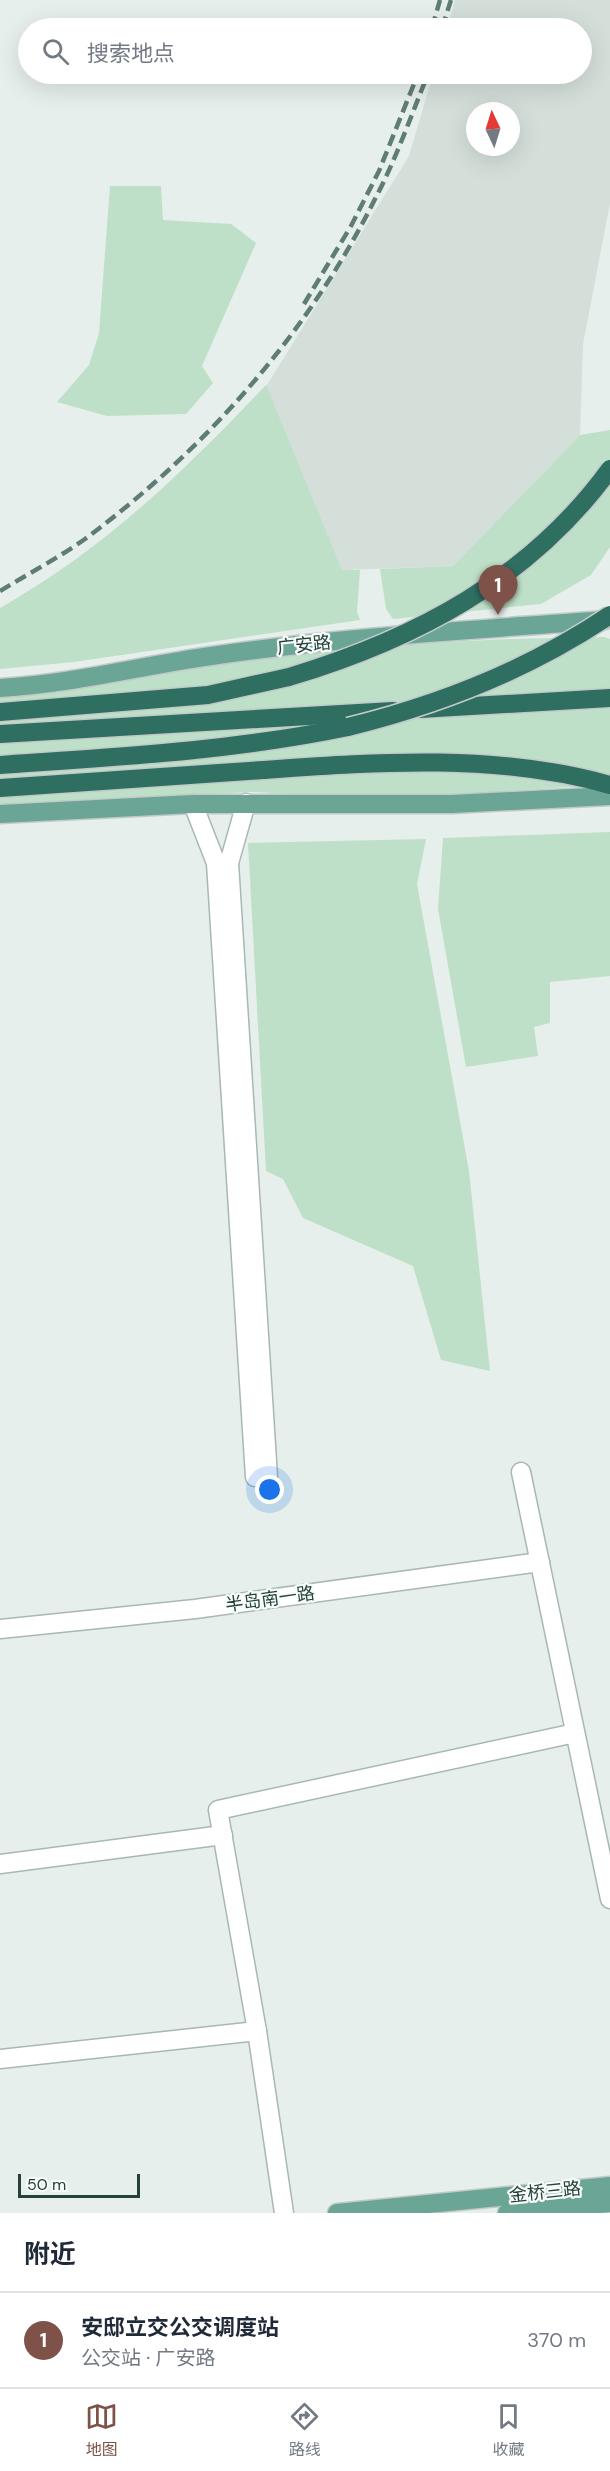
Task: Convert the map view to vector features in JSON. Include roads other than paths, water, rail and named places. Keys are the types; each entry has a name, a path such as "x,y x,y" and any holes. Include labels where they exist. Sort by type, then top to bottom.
{"highway":[{"path":"0,712 208,695 289,677 373,648 417,630 476,595 511,569 549,537 610,469"},
{"path":"0,765 125,757 251,744 297,737 393,716 500,677 609,619"},
{"path":"0,734 610,698"},
{"path":"0,788 320,766 410,763 519,768 610,785"}],"main road":[{"name":"广安路","path":"0,688 81,680 210,656 298,645 609,619"},
{"path":"0,813 193,804 452,804 610,796"},
{"name":"金桥三路","path":"338,2213 610,2186"},
{"name":"金桥三路","path":"507,2213 610,2203"}],"street":[{"path":"193,804 216,863 262,1477 229,863 246,803"},
{"path":"521,1472 610,1899"},
{"name":"半岛南一路","path":"0,1629 195,1609 540,1562"},
{"path":"284,2213 257,2031 218,1810 574,1733"},
{"path":"0,1864 223,1835"},
{"path":"0,2059 257,2031"}],"railway":[{"path":"435,18 440,0"},
{"path":"445,18 451,0"},
{"path":"304,304 351,226 379,171 414,84"},
{"path":"0,591 75,546 129,504 212,428 250,386 318,297 348,249 390,168 424,84"}],"place":[{"name":"安邸立交公交调度站","path":"498,615"}]}
